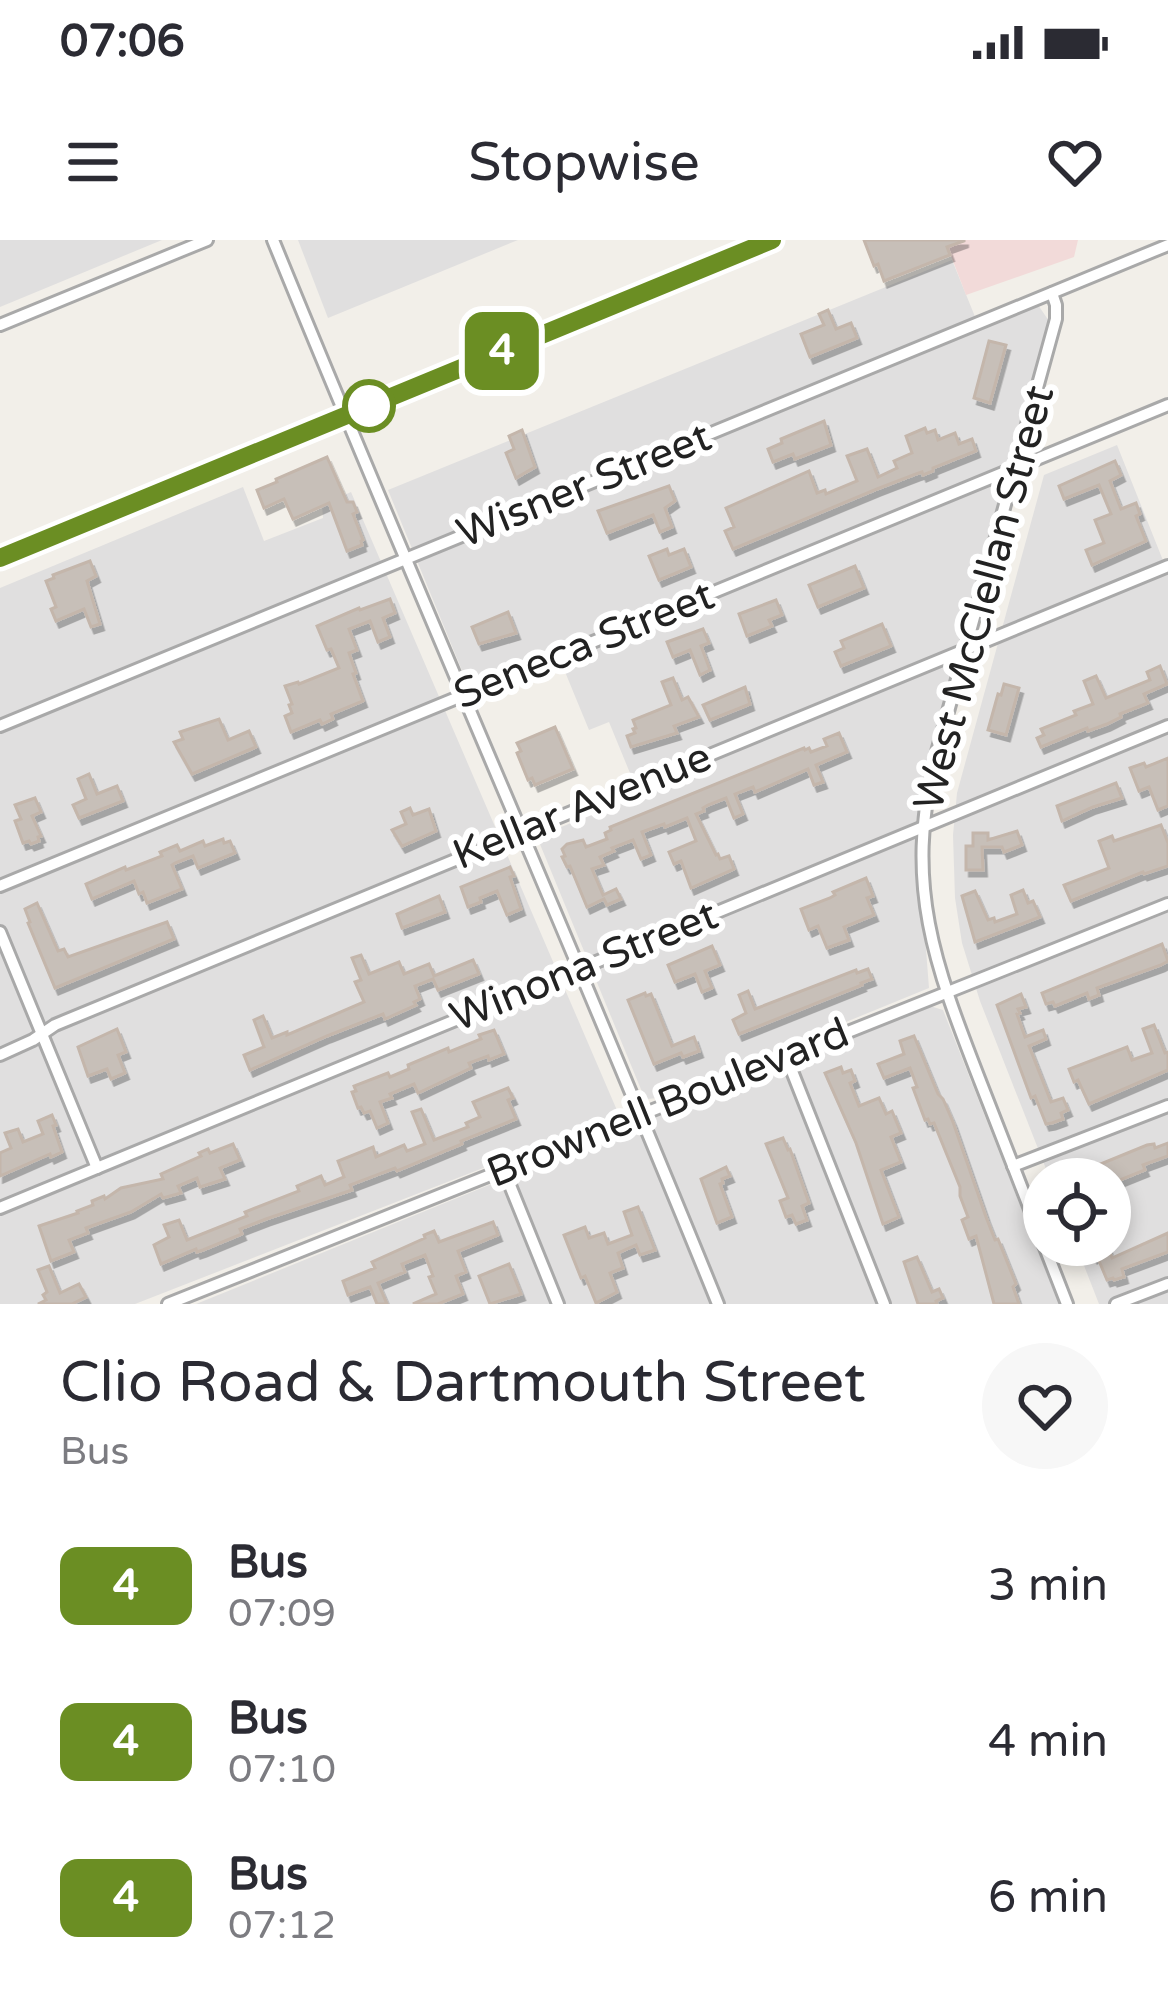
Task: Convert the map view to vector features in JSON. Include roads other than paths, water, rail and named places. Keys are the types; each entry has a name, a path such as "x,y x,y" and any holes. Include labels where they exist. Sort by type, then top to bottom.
{"main road":[{"path":"0,558 772,240"}],"street":[{"path":"0,325 207,240"},
{"path":"273,240 718,1304"},
{"name":"Wisner Street","path":"0,726 1168,245"},
{"name":"West McClellan Street","path":"1023,1191 945,991 926,909 923,826 932,773 1056,320 1052,292"},
{"name":"Seneca Street","path":"0,886 1168,406"},
{"name":"Kellar Avenue","path":"0,1055 59,1023 1168,566"},
{"name":"Winona Street","path":"0,1208 1168,726"},
{"name":"Brownell Boulevard","path":"168,1304 1168,904"},
{"path":"0,932 97,1168"},
{"path":"786,1056 884,1304"},
{"path":"1013,1166 1168,1106"},
{"path":"503,1168 558,1304"},
{"name":"West McClellan Street","path":"1052,1266 1067,1304"},
{"path":"1116,1304 1168,1283"}]}
